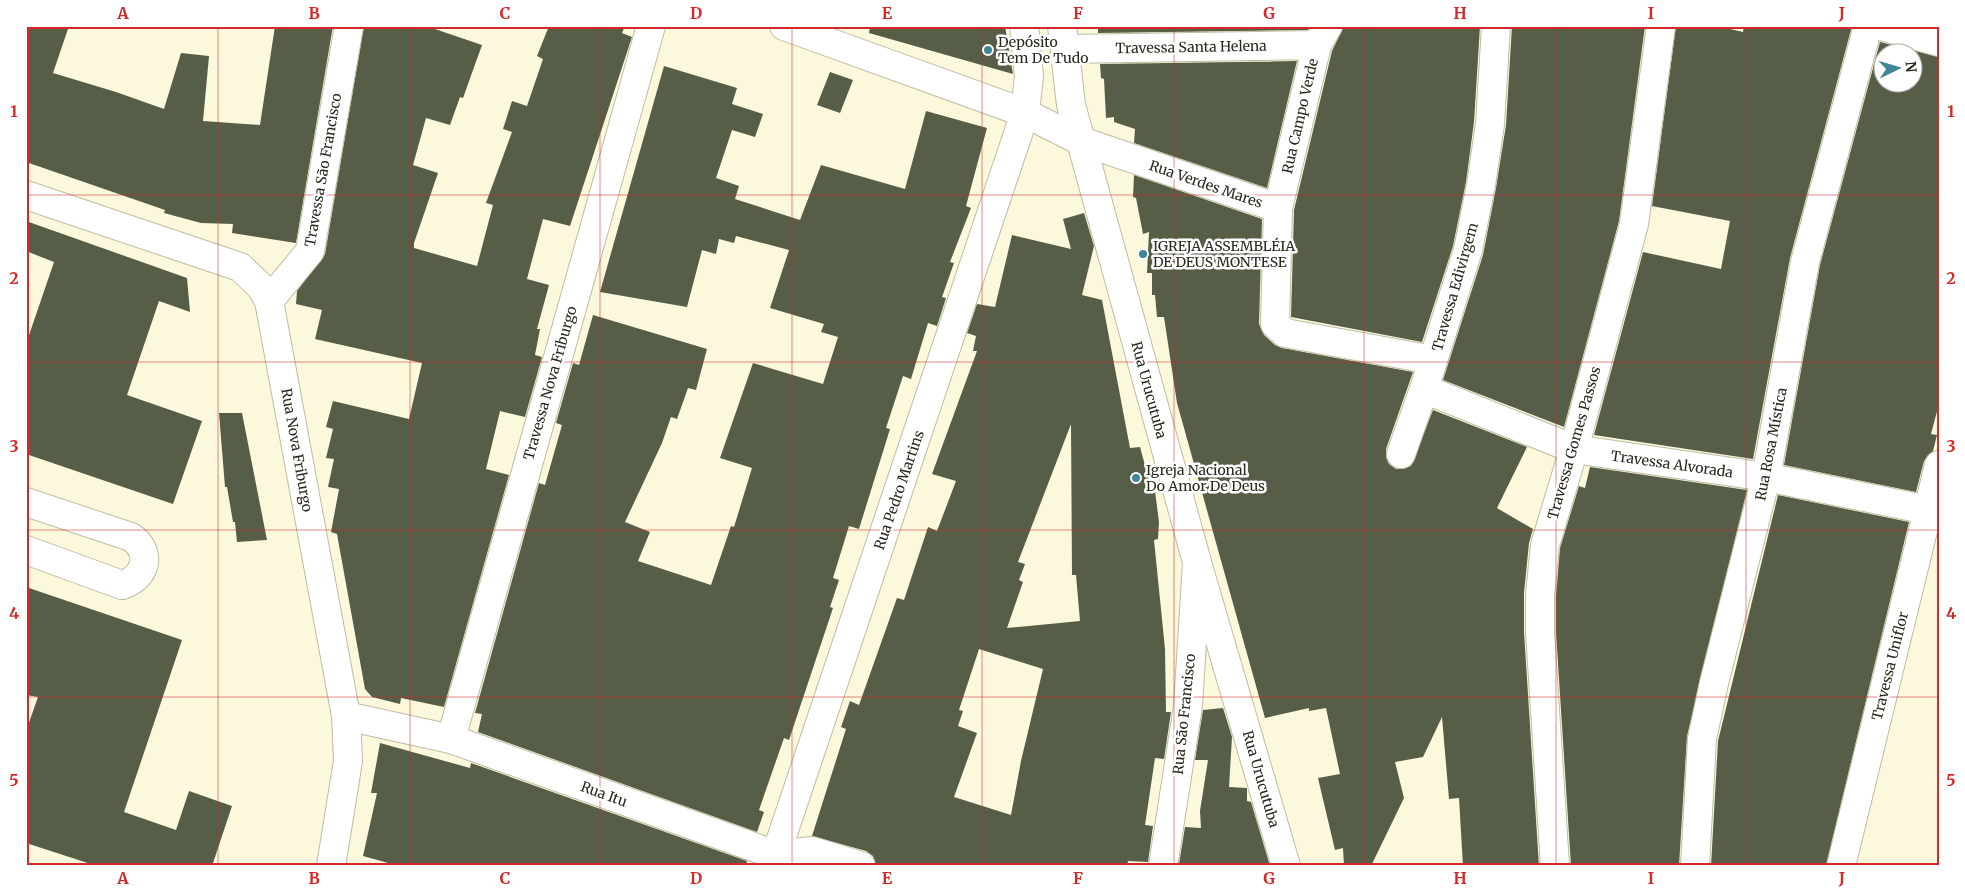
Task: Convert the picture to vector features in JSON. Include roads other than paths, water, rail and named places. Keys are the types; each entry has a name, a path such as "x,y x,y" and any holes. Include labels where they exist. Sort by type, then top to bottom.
{"street":[{"name":"Travessa São Francisco","path":"269,302 310,251 349,26"},
{"name":"Travessa Nova Friburgo","path":"450,739 650,26"},
{"path":"784,26 1025,113 1029,76 1024,26"},
{"name":"Travessa Edivirgem","path":"1401,454 1424,389 1468,250 1482,186 1490,124 1496,26"},
{"name":"Travessa Gomes Passos","path":"1555,866 1540,632 1540,595 1545,545 1574,449 1634,224 1661,26"},
{"name":"Rua Rosa Mística","path":"1695,866 1702,738 1766,477 1805,262 1868,26"},
{"path":"1880,26 1939,42"},
{"name":"Travessa Santa Helena","path":"1064,37 1322,36"},
{"name":"Rua Campo Verde","path":"1278,208 1322,36"},
{"name":"Rua Urucutuba","path":"1064,37 1071,104 1197,562 1286,866"},
{"name":"Rua Verdes Mares","path":"1025,113 1081,141 1278,208 1275,324 1284,333 1433,360"},
{"name":"Rua Pedro Martins","path":"774,860 1025,113"},
{"name":"Rua Nova Friburgo","path":"26,195 240,267 261,287 269,302 346,716 348,760 331,866"},
{"name":"Travessa Alvorada","path":"1424,389 1574,449 1766,477 1928,510"},
{"name":"Travessa Uniflor","path":"1841,866 1939,466"},
{"path":"26,502 131,537 142,547 145,563 137,578 122,585 26,550"},
{"name":"Rua São Francisco","path":"1163,866 1188,706 1197,562"},
{"name":"Rua Itu","path":"346,716 450,739 774,860 812,851 861,866"}],"place":[{"name":"Depósito Tem De Tudo","path":"988,50"},
{"name":"IGREJA ASSEMBLÉIA DE DEUS MONTESE","path":"1143,254"},
{"name":"Igreja Nacional Do Amor De Deus","path":"1136,478"}]}
